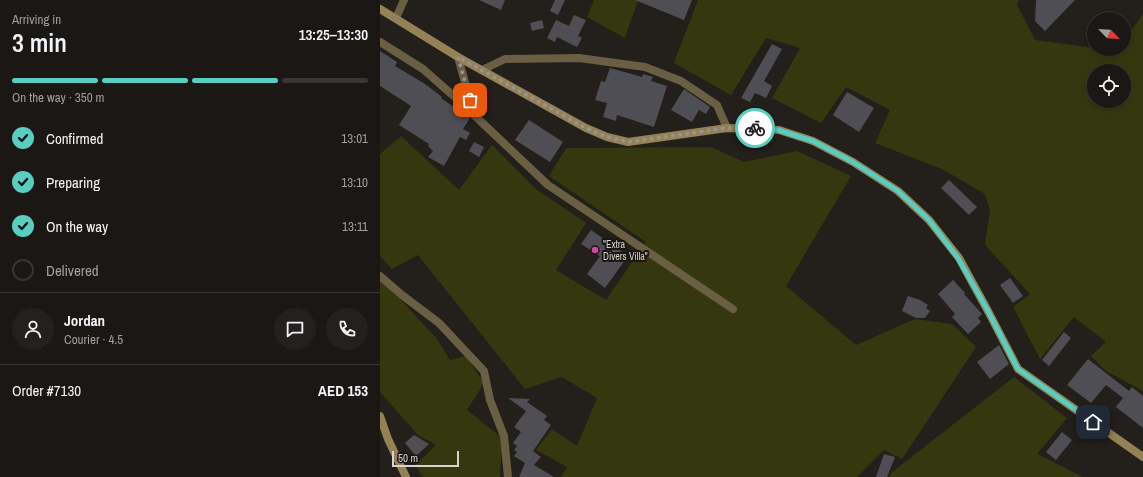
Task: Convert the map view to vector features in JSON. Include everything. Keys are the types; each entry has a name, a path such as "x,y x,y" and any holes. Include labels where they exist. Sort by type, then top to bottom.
{"main road":[{"path":"380,9 458,57 586,128 607,137 628,142 727,128 778,130 813,141 853,162 898,191 929,220 958,258 1018,369 1143,457"},
{"path":"380,416 406,477"}],"street":[{"path":"396,18 404,0"},
{"path":"380,42 423,69 548,185 733,309"},
{"path":"458,57 474,115"},
{"path":"482,70 505,59 580,58 645,67 681,81 717,105 727,128"},
{"path":"380,276 439,323 484,372 490,400 504,436 508,477"}],"green space":[{"path":"594,0 638,0 625,38 587,17"},
{"path":"698,0 1019,0 1017,5 1035,40 1087,47 1087,56 1131,56 1131,31 1143,14 1143,391 1106,371 1091,356 1106,342 1074,317 1040,359 1013,307 1030,294 985,245 990,210 985,194 942,169 875,143 890,110 846,87 821,123 772,98 800,48 766,38 731,95 674,63"},
{"path":"401,136 459,190 492,145 537,190 586,223 556,270 606,300 646,242 549,176 566,148 711,147 744,162 797,151 851,176 786,286 856,345 915,319 952,324 976,347 902,459 884,450 857,477 561,477 567,467 536,450 552,429 577,446 597,398 562,377 525,389 418,255 392,269 380,256 380,154"},
{"path":"380,277 437,339 450,360 466,356 484,383 467,410 502,438 500,477 423,477 415,465 436,445 418,435 380,392"},
{"path":"1014,377 1067,418 1037,454 1083,477 889,477 891,473"}],"building":[{"path":"479,0 505,0 501,10"},
{"path":"555,0 565,0 558,15 550,11"},
{"path":"635,0 692,0 684,20"},
{"path":"1036,0 1075,0 1045,31 1035,21"},
{"path":"574,15 586,20 578,36 582,38 577,47 557,37 555,42 547,38 556,20 569,26"},
{"path":"542,20 544,28 532,31 530,23"},
{"path":"772,44 782,49 764,81 772,86 766,98 755,93 750,102 741,98"},
{"path":"380,51 397,62 395,66 425,84 442,97 441,98 470,118 463,129 470,133 466,140 460,137 444,166 428,157 433,151 428,146 429,144 399,125 411,106 380,86"},
{"path":"610,68 642,77 643,74 653,77 651,81 667,86 654,127 617,115 616,121 603,117 607,103 595,100 601,81 605,82"},
{"path":"684,89 710,107 706,114 699,110 692,122 671,110"},
{"path":"847,92 874,108 859,132 833,115"},
{"path":"529,120 563,142 550,162 515,140"},
{"path":"474,142 484,147 479,157 469,151"},
{"path":"949,180 977,207 969,215 941,188"},
{"path":"591,230 628,256 605,288 587,274 600,256 581,244"},
{"path":"1010,278 1023,296 1013,303 1000,285"},
{"path":"953,280 982,314 978,318 981,322 968,334 952,317 955,314 938,294"},
{"path":"908,296 920,300 928,305 926,308 930,311 925,318 916,318 902,311"},
{"path":"1064,332 1071,338 1049,366 1042,360"},
{"path":"999,345 1009,364 990,379 977,362"},
{"path":"1088,359 1129,391 1132,387 1143,396 1143,428 1116,407 1123,398 1106,385 1091,403 1067,385"},
{"path":"508,398 530,399 527,402 547,416 544,420 551,425 533,451 541,457 534,465 554,477 519,477 525,463 514,456 517,452 514,450 517,446 513,443 521,432 514,427 526,411"},
{"path":"1062,432 1072,440 1056,460 1046,452"},
{"path":"414,435 429,444 416,456 405,443"},
{"path":"884,454 895,457 887,477 876,477"}],"way so far":[{"path":"470,100 458,57 586,128 607,137 628,142 679,136 727,128 755,128"}],"place":[{"name":"\"Extra Divers Villa\"","path":"595,250"}],"route":[{"path":"755,128 778,130 813,141 853,162 898,191 929,220 958,258 1018,369 1093,422"}]}
